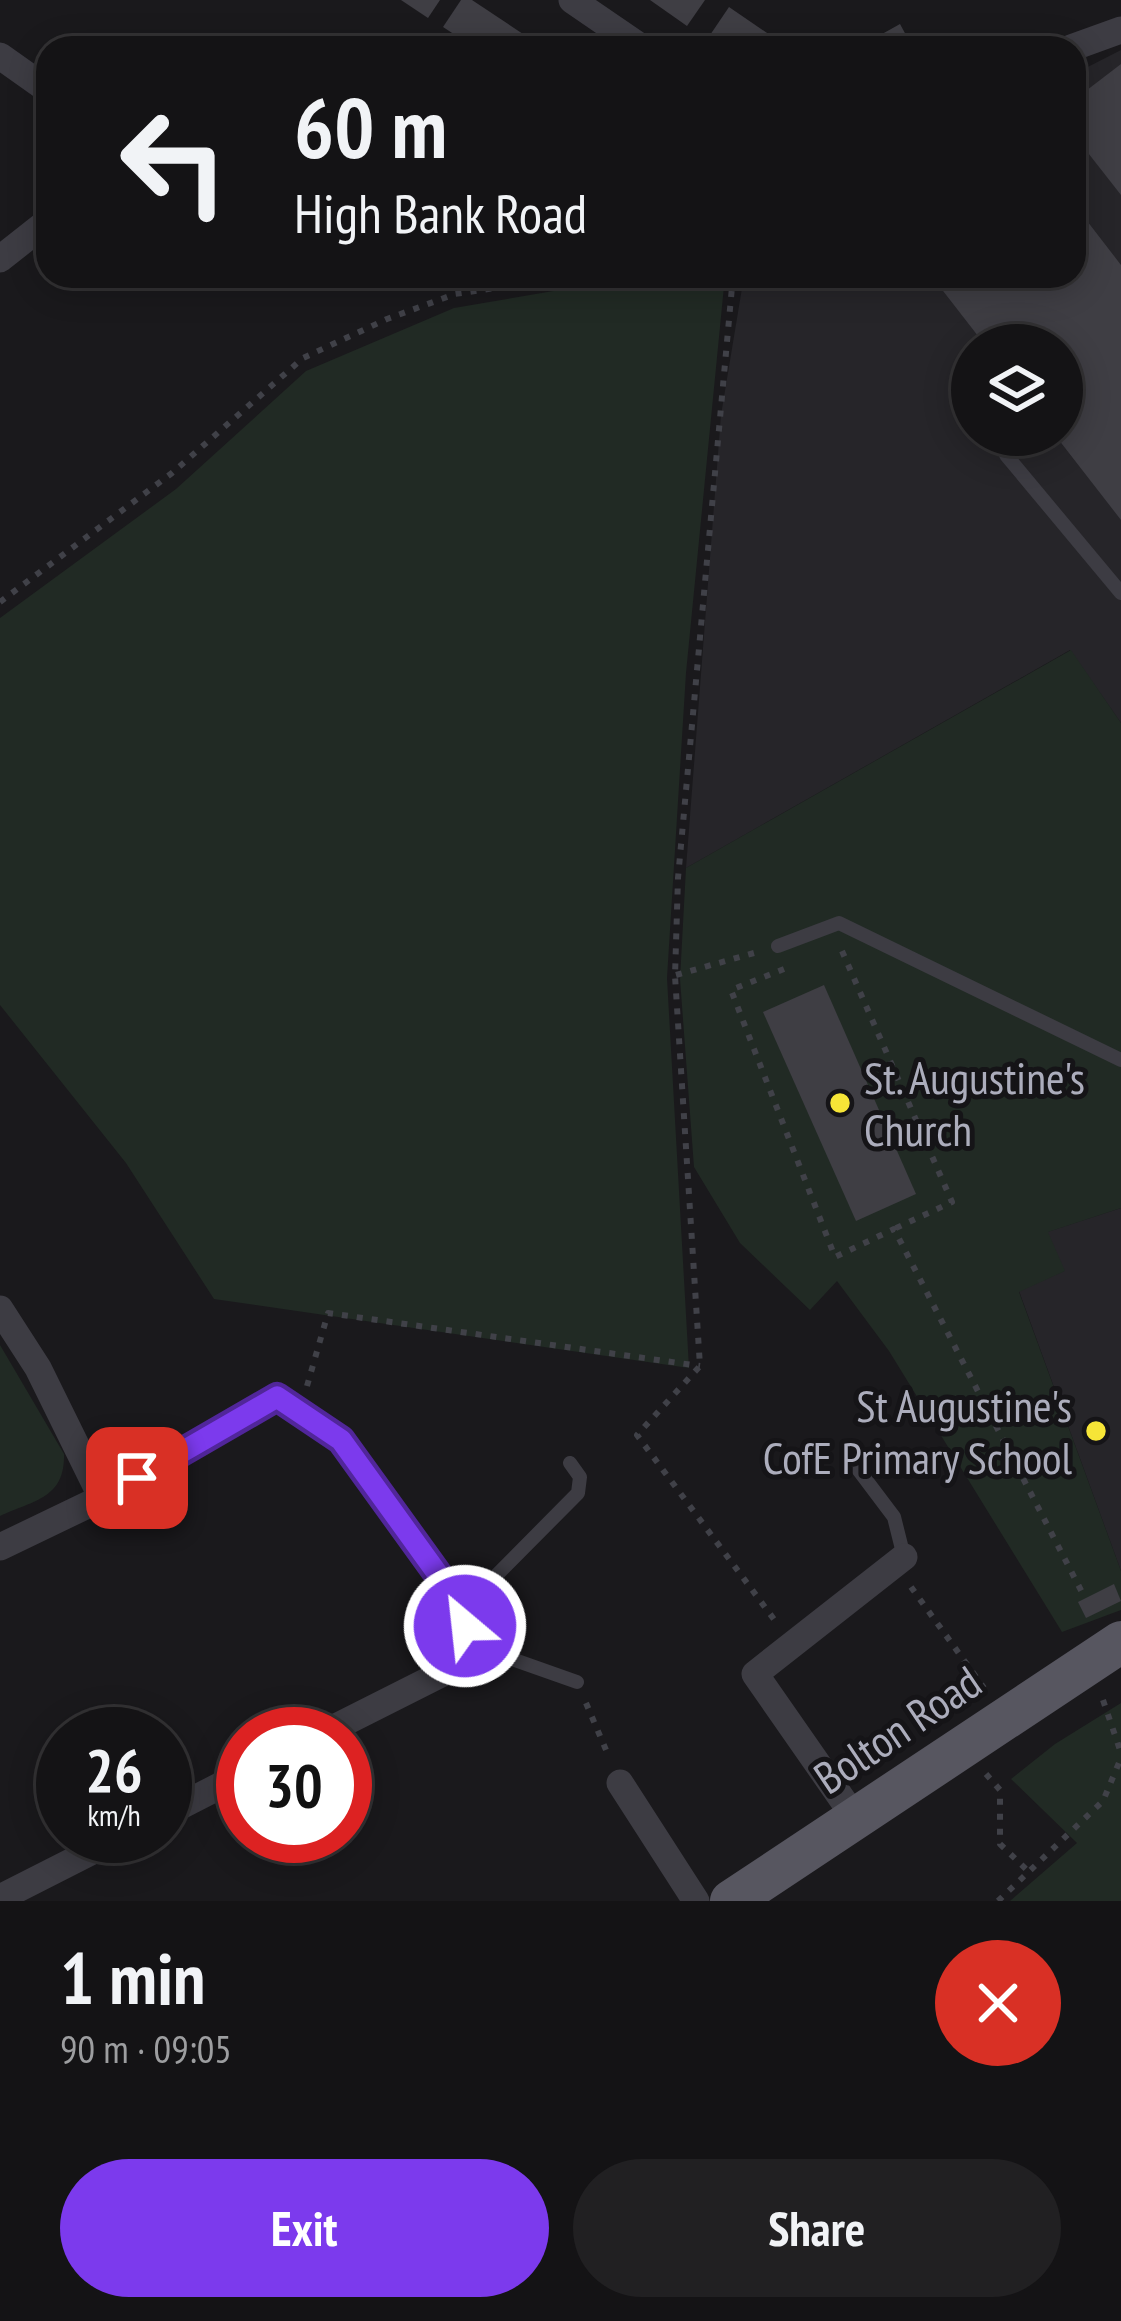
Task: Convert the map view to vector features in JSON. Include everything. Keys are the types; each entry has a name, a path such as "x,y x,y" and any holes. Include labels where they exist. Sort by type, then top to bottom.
{"main road":[{"name":"Bolton Road","path":"730,1901 1106,1652"}],"street":[{"path":"572,0 624,36"},
{"path":"1086,43 1121,30"},
{"path":"0,56 36,82"},
{"path":"0,259 36,230"},
{"path":"0,1309 38,1368 102,1498"},
{"path":"0,1547 288,1405 341,1440 463,1609 464,1642 443,1672 372,1708"},
{"path":"856,1819 755,1674 899,1561"},
{"path":"620,1783 696,1901"},
{"path":"0,1898 69,1863"}],"lane":[{"path":"1007,456 1121,593"},
{"path":"778,946 838,922 1121,1060"},
{"path":"848,1456 894,1516 899,1561"},
{"path":"463,1609 578,1493 580,1477 570,1463"},
{"path":"464,1642 577,1682"}],"path":[{"path":"0,602 172,473 303,358 387,319 455,295 499,288"},
{"path":"732,288 680,855 674,976 700,1366 637,1436 793,1644"},
{"path":"674,976 778,946 787,968 731,990 836,1257 952,1202 841,947 823,954"},
{"path":"894,1229 1085,1598"},
{"path":"288,1405 328,1313 700,1366"},
{"path":"899,1561 1005,1716"},
{"path":"998,1901 1103,1802 1121,1756 1106,1652"},
{"path":"577,1682 620,1783"},
{"path":"961,1746 1000,1790 1000,1844 1030,1873"}],"shaded area":[{"path":"1121,50 1121,723 1070,650 686,868 721,415 742,288 1086,288 1086,68"},
{"path":"571,288 724,288 686,673 667,978 689,1368 214,1299 126,1163 0,1005 0,618 176,489 306,371 454,308"},
{"path":"1071,650 1121,723 1121,1208 1048,1232 1065,1271 1019,1292 1121,1571 1121,1610 1062,1632 889,1351 837,1281 810,1310 740,1243 694,1167 680,979 686,868"},
{"name":"St Augustine's CofE Primary School","path":"1121,1208 1121,1571 1019,1291 1064,1271 1047,1232"},
{"path":"0,1345 64,1454 59,1480 46,1496 0,1516"},
{"path":"1121,1703 1121,1901 1010,1901 1077,1843 1011,1779 1055,1744"}],"building":[{"path":"401,0 440,0 428,18"},
{"path":"461,0 472,0 526,36 457,36 443,27"},
{"path":"650,0 705,0 687,26"},
{"path":"729,7 771,36 709,36"},
{"path":"900,24 906,36 878,36"},
{"path":"1121,64 1121,195 1086,150 1086,91"},
{"path":"1086,220 1121,265 1121,520 1071,456 1083,456 1083,324 969,324 941,288 1086,288"},
{"name":"St. Augustine's Church","path":"824,985 916,1194 856,1221 763,1012"},
{"path":"1114,1584 1121,1601 1086,1618 1078,1602"}],"place":[{"name":"St. Augustine's Church","path":"840,1103"},
{"name":"St Augustine's CofE Primary School","path":"1096,1431"}],"route":[{"path":"137,1478 277,1397 341,1440 463,1609 465,1626"}]}
